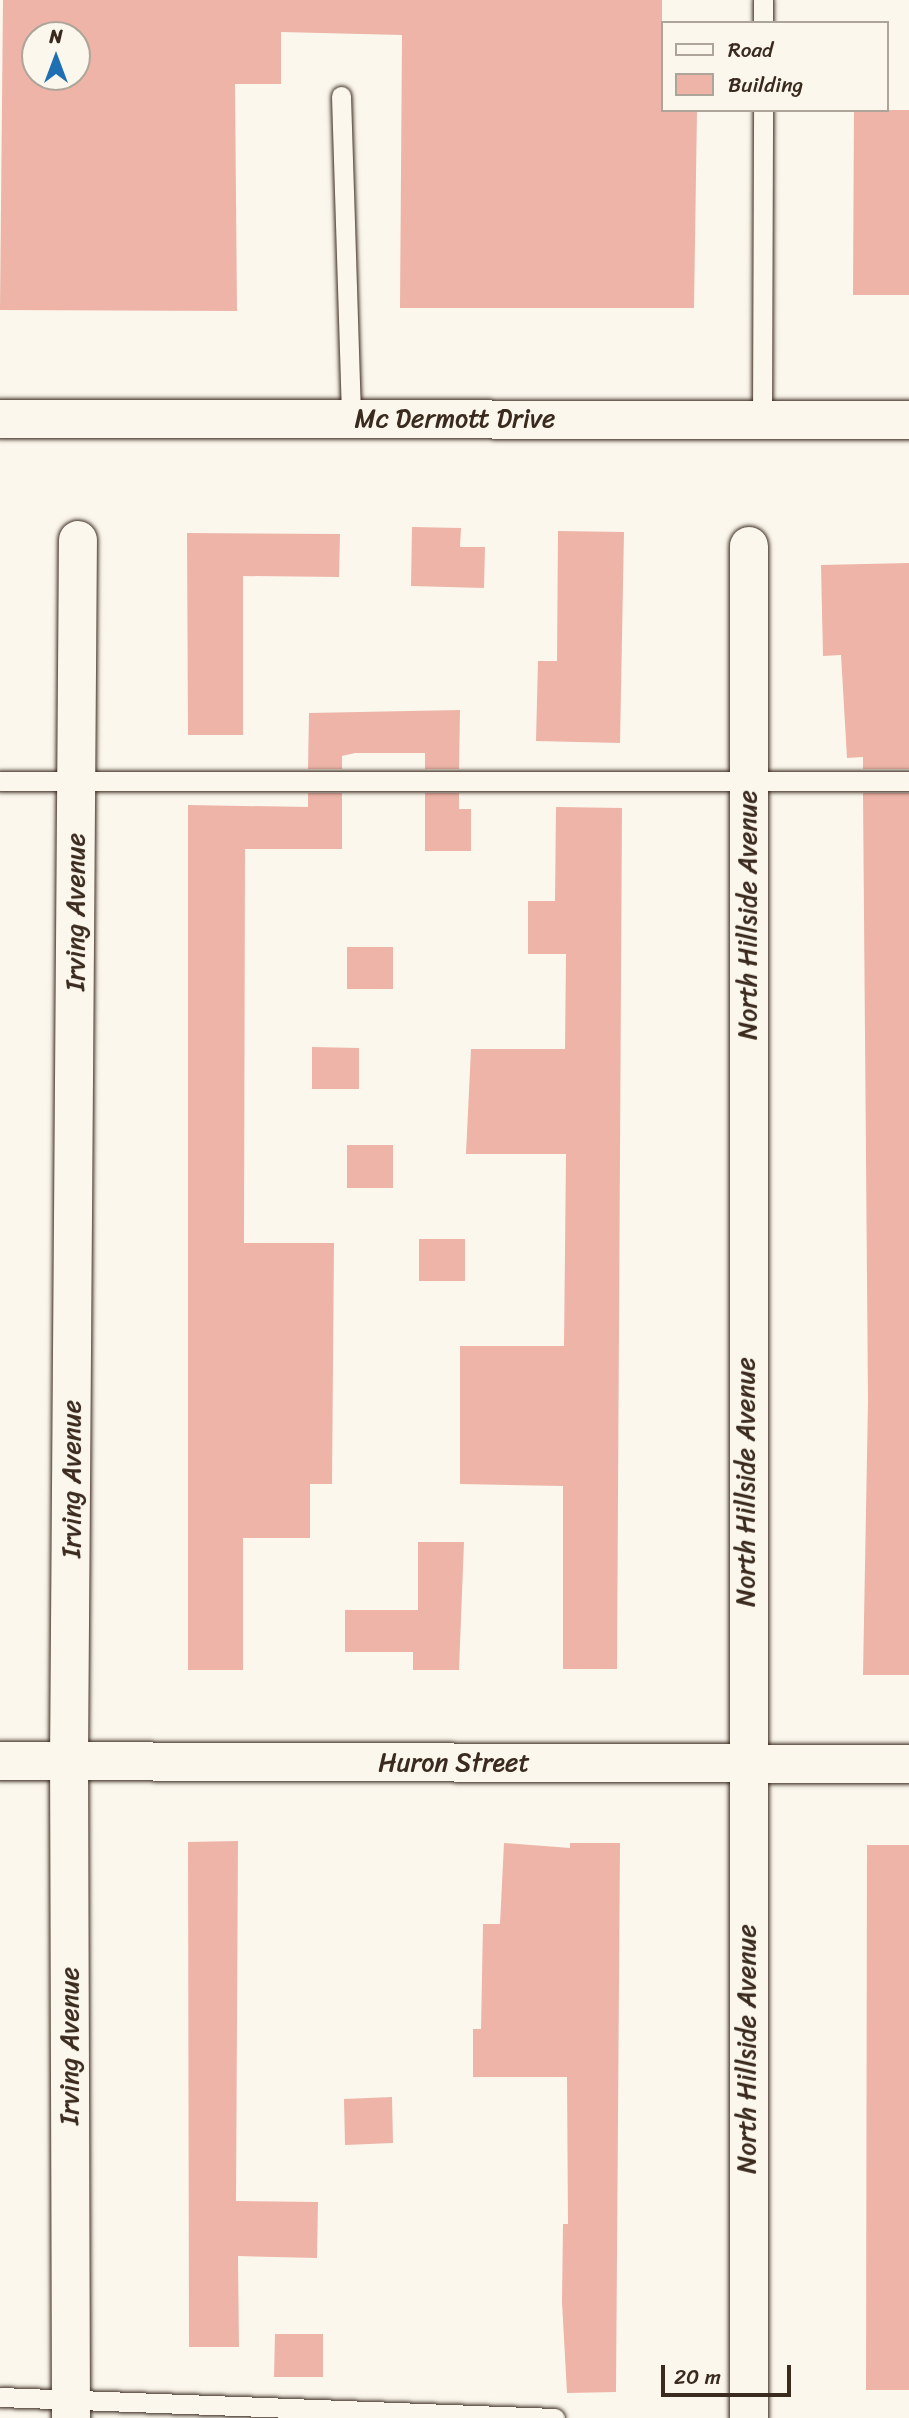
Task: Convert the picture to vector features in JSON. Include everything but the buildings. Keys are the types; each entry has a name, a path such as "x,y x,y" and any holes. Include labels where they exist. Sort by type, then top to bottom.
{"street":[{"name":"Mc Dermott Drive","path":"0,419 909,420"},
{"name":"Irving Avenue","path":"71,2409 69,1762 79,540"},
{"name":"North Hillside Avenue","path":"748,2418 746,1764 749,546"},
{"name":"Huron Street","path":"0,1761 909,1764"}],"lane":[{"path":"763,0 763,21"},
{"path":"341,96 351,419"},
{"path":"762,418 763,112"},
{"path":"0,781 909,781"},
{"path":"0,2397 71,2409 555,2418"}]}
